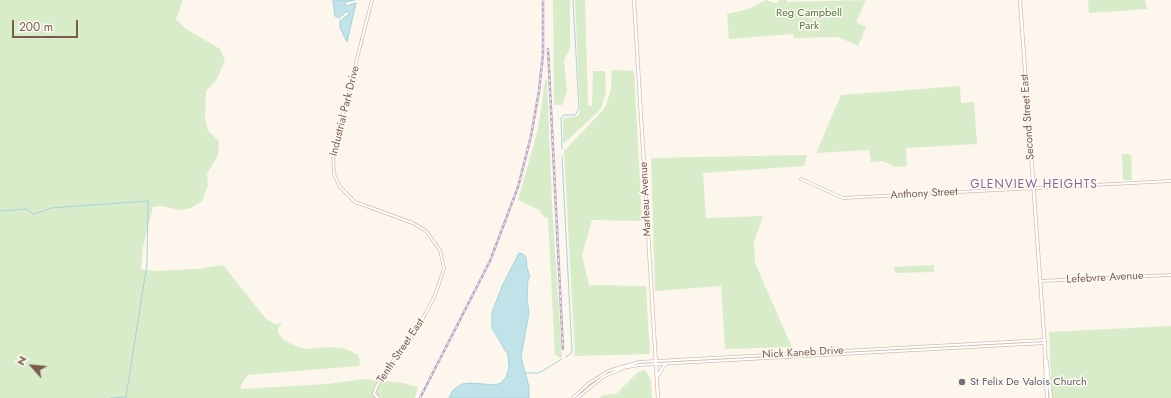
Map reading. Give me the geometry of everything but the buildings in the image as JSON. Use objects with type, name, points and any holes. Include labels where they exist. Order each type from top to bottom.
[{"type":"main road","name":"Marleau Avenue","points":[[634,0],[658,398]]},
{"type":"main road","name":"Second Street East","points":[[1020,0],[1045,342],[1046,398]]},
{"type":"main road","name":"Second Street East","points":[[1045,353],[1048,369],[1050,398]]},
{"type":"main road","points":[[657,378],[662,367],[666,364]]},
{"type":"street","name":"Industrial Park Drive","points":[[372,0],[333,152],[334,174],[343,191],[355,202],[413,223],[422,228],[437,244],[443,259]]},
{"type":"street","name":"Anthony Street","points":[[801,179],[843,198],[1171,181]]},
{"type":"street","name":"Tenth Street East","points":[[378,398],[374,392],[385,372],[417,330],[442,281],[444,269],[443,259]]},
{"type":"street","name":"Lefebvre Avenue","points":[[1040,282],[1171,275]]},
{"type":"street","name":"Nick Kaneb Drive","points":[[573,398],[588,384],[608,371],[630,364],[1045,342]]},
{"type":"street","name":"Nick Kaneb Drive","points":[[577,398],[593,384],[613,373],[639,365],[1045,342]]},
{"type":"green space","points":[[0,0],[183,0],[176,19],[186,29],[220,49],[225,61],[217,79],[206,91],[205,118],[208,131],[219,141],[218,155],[207,174],[208,185],[202,201],[191,208],[180,210],[161,206],[153,207],[143,247],[141,268],[143,270],[155,271],[197,269],[223,265],[266,319],[275,324],[282,323],[278,328],[278,333],[284,340],[306,349],[332,347],[343,348],[357,354],[360,360],[359,366],[248,375],[241,385],[241,389],[327,384],[365,379],[403,383],[418,387],[415,398],[0,398]]},
{"type":"green space","points":[[553,0],[570,0],[570,48],[564,60],[567,92],[562,105],[554,105]]},
{"type":"green space","points":[[575,0],[585,0],[588,106],[592,106],[593,71],[605,71],[606,92],[601,108],[563,144],[563,118],[578,116],[580,111]]},
{"type":"green space","name":"Reg Campbell Park","points":[[766,0],[775,3],[779,2],[779,0],[787,0],[787,2],[866,0],[856,22],[866,27],[858,46],[838,37],[794,38],[793,34],[729,39],[727,14],[748,9]]},
{"type":"green space","points":[[1088,0],[1145,0],[1147,9],[1089,13]]},
{"type":"green space","points":[[612,70],[634,71],[642,221],[592,220],[582,255],[589,285],[646,286],[650,354],[575,356],[564,151],[605,108],[611,89]]},
{"type":"green space","points":[[547,79],[552,204],[562,358],[555,355],[548,218],[545,218],[539,210],[518,200],[538,129],[545,80]]},
{"type":"green space","points":[[960,86],[961,103],[974,102],[977,144],[906,148],[907,166],[895,167],[883,161],[871,162],[869,150],[816,153],[841,95]]},
{"type":"green space","points":[[1122,154],[1131,154],[1132,180],[1123,180]]},
{"type":"green space","points":[[807,155],[804,166],[703,173],[706,218],[763,216],[754,242],[755,263],[792,347],[725,349],[721,286],[655,291],[651,158]]},
{"type":"green space","points":[[934,265],[934,272],[895,273],[894,267]]},
{"type":"green space","points":[[1171,326],[1171,398],[1052,398],[1049,332]]},
{"type":"green space","points":[[645,370],[651,380],[652,398],[599,398],[603,395],[616,394],[638,372]]},
{"type":"water","points":[[333,0],[355,0],[345,2],[346,6],[356,3],[347,42],[340,28],[340,21],[349,14],[347,11],[339,18],[335,16]]},
{"type":"water","points":[[519,253],[526,257],[527,268],[530,276],[528,280],[527,298],[529,313],[521,357],[529,387],[529,398],[449,398],[453,390],[462,384],[471,383],[495,385],[501,383],[506,377],[509,368],[508,355],[492,328],[492,312],[503,284]]},
{"type":"waterway","points":[[562,149],[561,118],[564,115],[575,115],[579,109],[573,0]]},
{"type":"waterway","points":[[562,157],[572,352],[566,357]]},
{"type":"waterway","points":[[0,211],[26,209],[34,214],[51,208],[148,201],[147,264],[126,397],[110,398]]},
{"type":"waterway","points":[[525,373],[539,373],[562,359]]},
{"type":"railway","points":[[420,398],[490,261],[518,187],[531,136],[539,91],[543,54],[543,0]]},
{"type":"railway","points":[[548,49],[563,349]]},
{"type":"place","name":"St Felix De Valois Church","points":[[962,382]]},
{"type":"district","name":"GLENVIEW HEIGHTS","points":[[1034,185]]}]
